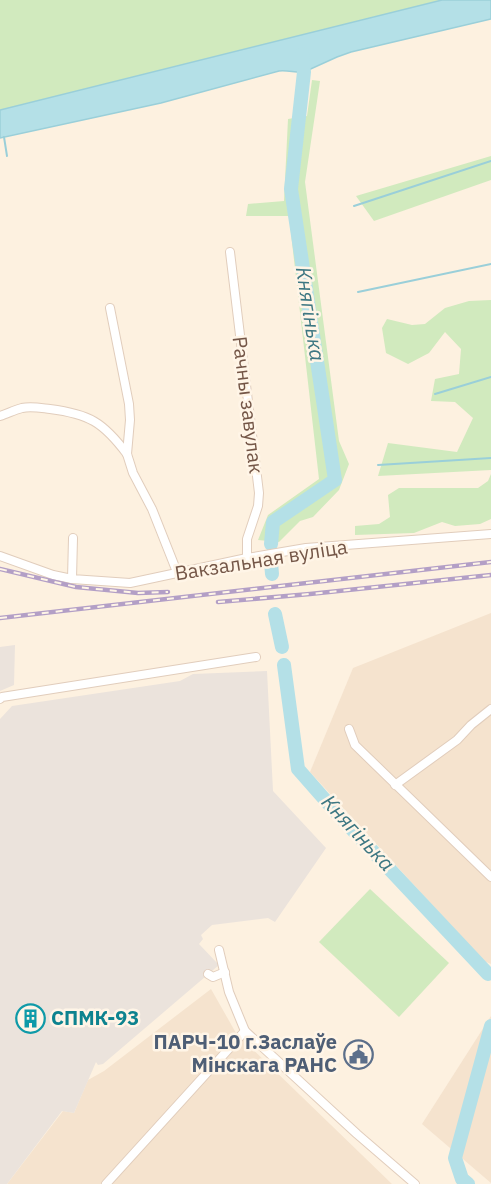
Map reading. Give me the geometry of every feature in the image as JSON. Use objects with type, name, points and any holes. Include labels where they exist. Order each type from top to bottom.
[{"type":"street","name":"Рачны завулак","points":[[230,252],[259,493],[258,506],[247,539],[248,558]]},
{"type":"street","points":[[110,308],[129,404],[127,454]]},
{"type":"street","points":[[0,416],[24,408],[37,407],[82,415],[106,429],[127,454],[133,473],[152,509],[177,572]]},
{"type":"street","name":"Вакзальная вуліца","points":[[0,556],[53,575],[130,584],[177,572],[306,548],[491,534]]},
{"type":"street","points":[[72,579],[73,538]]},
{"type":"street","points":[[0,699],[256,657]]},
{"type":"street","points":[[395,785],[457,740],[491,709]]},
{"type":"street","points":[[349,729],[355,745],[491,877]]},
{"type":"street","points":[[219,950],[229,992],[245,1031],[415,1184]]},
{"type":"street","points":[[208,974],[213,976],[225,972]]},
{"type":"street","points":[[106,1184],[245,1031]]},
{"type":"shaded area","points":[[491,613],[491,964],[484,961],[310,772],[353,668]]},
{"type":"shaded area","points":[[15,645],[14,685],[0,691],[0,647]]},
{"type":"shaded area","points":[[267,671],[273,791],[326,848],[275,922],[268,918],[212,925],[201,935],[203,939],[199,944],[219,965],[103,1064],[98,1065],[96,1062],[74,1113],[62,1111],[7,1184],[0,1184],[0,719],[12,706],[180,681],[193,674]]},
{"type":"shaded area","points":[[211,989],[236,1033],[392,1184],[7,1184],[63,1111],[74,1113],[88,1080],[104,1071]]},
{"type":"shaded area","points":[[491,1016],[491,1183],[422,1124]]},
{"type":"green space","points":[[0,0],[442,0],[0,110]]},
{"type":"green space","points":[[312,80],[320,81],[305,182],[339,441],[349,464],[339,490],[313,517],[300,521],[279,542],[258,540],[268,515],[319,479],[289,216],[246,216],[248,204],[284,201],[288,119],[307,116]]},
{"type":"green space","points":[[491,156],[491,180],[374,221],[356,196]]},
{"type":"green space","points":[[491,300],[491,470],[378,476],[388,443],[457,452],[473,418],[455,402],[431,401],[435,379],[459,374],[461,349],[445,332],[429,353],[408,364],[386,353],[382,328],[387,319],[412,325],[425,324],[445,308],[469,301]]},
{"type":"green space","points":[[491,474],[491,519],[480,524],[455,526],[442,522],[414,533],[355,535],[355,526],[379,524],[390,517],[388,495],[399,488],[478,488],[488,481]]},
{"type":"green space","points":[[370,889],[449,963],[399,1017],[319,942]]},
{"type":"water","points":[[442,0],[491,0],[491,19],[351,52],[304,72],[279,71],[161,103],[0,138],[0,110]]},
{"type":"waterway","name":"Княгінька","points":[[271,544],[273,522],[335,480],[291,189],[304,72],[302,54]]},
{"type":"waterway","points":[[4,137],[7,156]]},
{"type":"waterway","points":[[354,206],[491,161]]},
{"type":"waterway","points":[[358,292],[491,264]]},
{"type":"waterway","points":[[435,394],[491,377]]},
{"type":"waterway","points":[[378,465],[491,458]]},
{"type":"waterway","name":"Княгінька","points":[[271,562],[272,574]]},
{"type":"waterway","name":"Княгінька","points":[[275,614],[282,647]]},
{"type":"waterway","name":"Княгінька","points":[[284,665],[298,769],[488,974]]},
{"type":"waterway","name":"Княгінька","points":[[468,1184],[462,1179],[455,1158],[491,1026]]},
{"type":"railway","points":[[0,618],[491,562]]},
{"type":"railway","points":[[0,569],[76,587],[138,593],[168,592]]},
{"type":"railway","points":[[218,602],[491,575]]},
{"type":"place","name":"СПМК-93","points":[[30,1018]]},
{"type":"place","name":"ПАРЧ-10 г.Заслаўе Мінскага РАНС","points":[[358,1054]]}]
